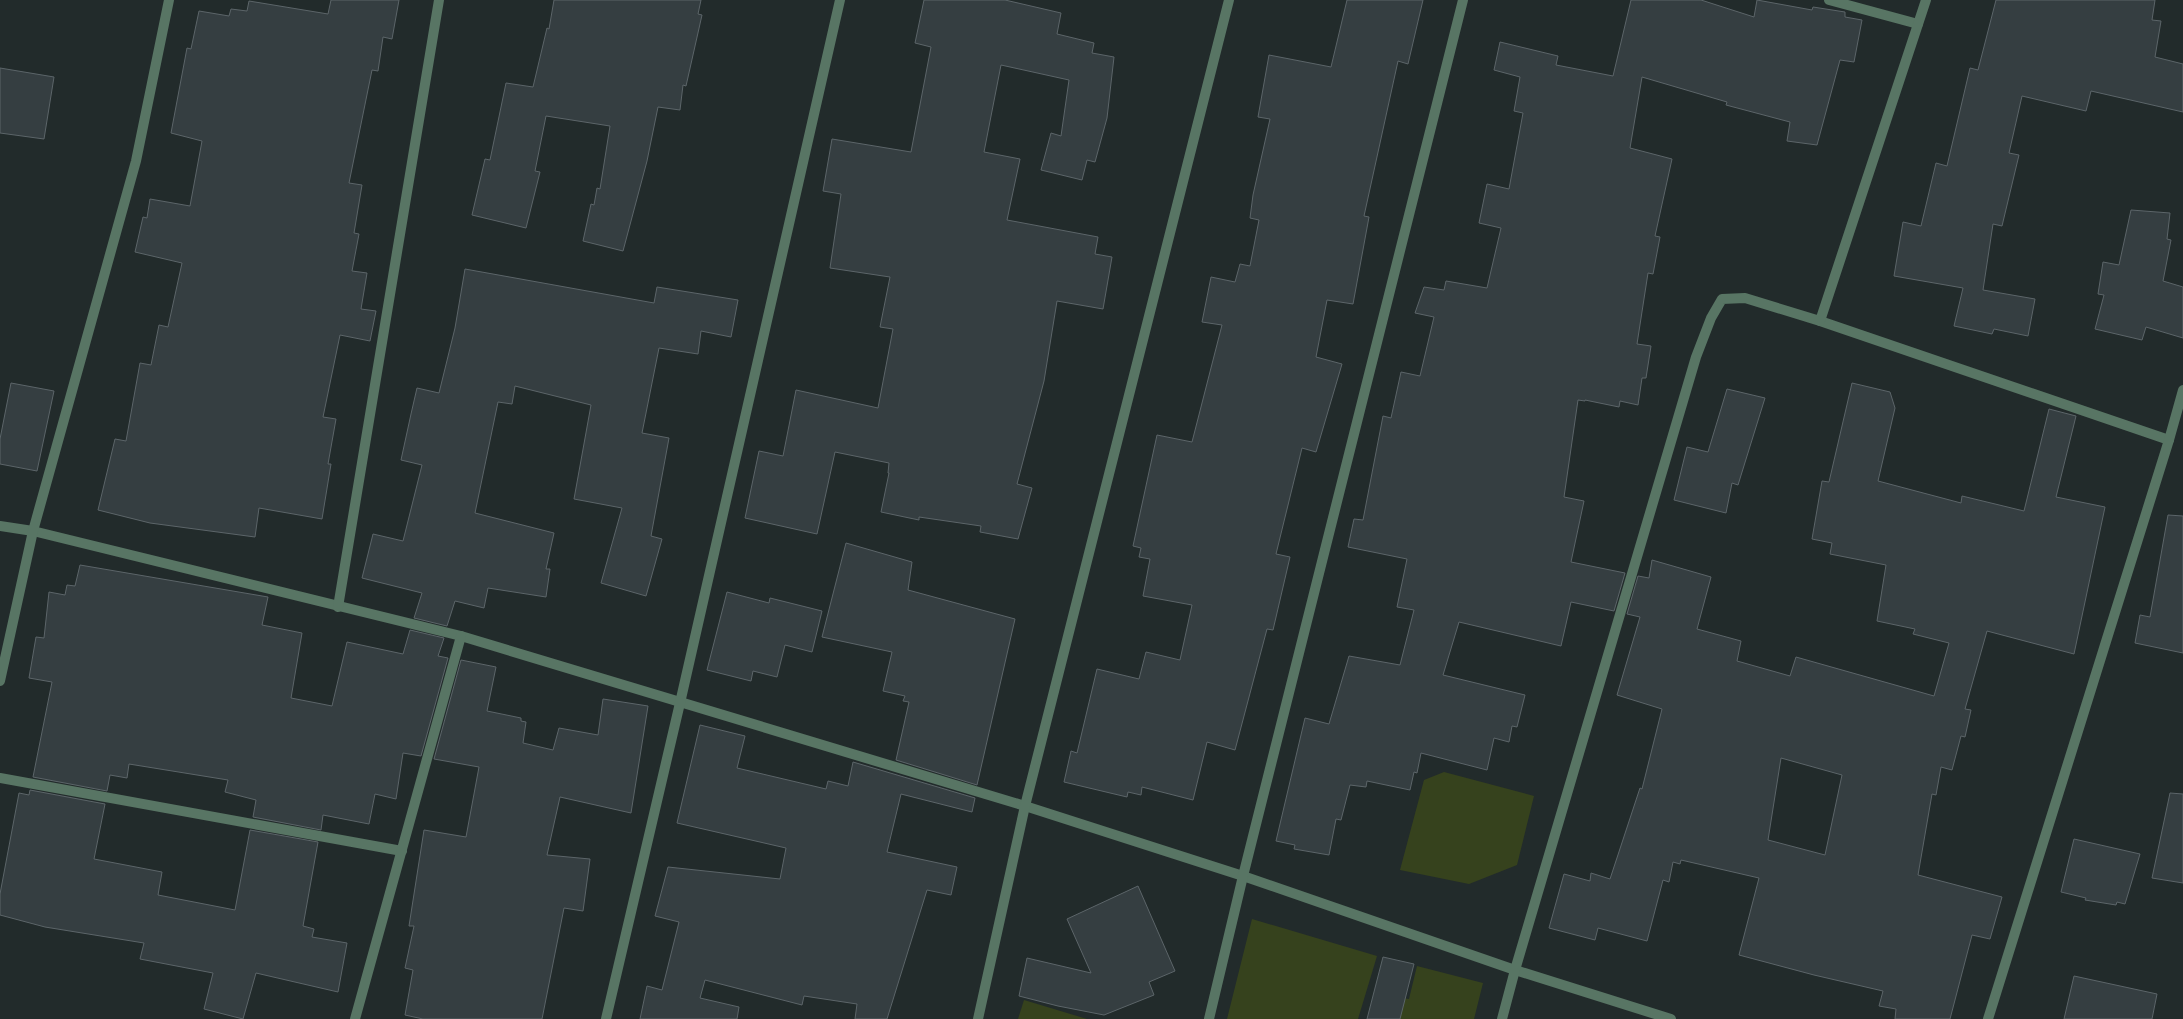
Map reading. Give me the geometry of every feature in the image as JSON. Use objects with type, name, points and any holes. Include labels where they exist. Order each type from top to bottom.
[{"type":"street","points":[[0,681],[33,531],[136,162],[169,0]]},
{"type":"street","points":[[338,607],[439,0]]},
{"type":"street","points":[[606,1019],[680,703],[840,0]]},
{"type":"street","points":[[978,1019],[1025,806],[1229,0]]},
{"type":"street","points":[[1209,1019],[1243,876],[1463,0]]},
{"type":"street","points":[[1829,0],[1918,24]]},
{"type":"street","points":[[1820,321],[1926,0]]},
{"type":"street","points":[[1502,1019],[1515,970],[1696,357],[1711,318],[1722,299],[1745,298],[1820,321],[2169,440]]},
{"type":"street","points":[[1988,1019],[2169,440],[2183,390]]},
{"type":"street","points":[[0,526],[33,531],[461,636],[1025,806],[1243,876],[1515,970],[1671,1019]]},
{"type":"street","points":[[355,1019],[461,636]]},
{"type":"street","points":[[0,778],[402,851]]},
{"type":"green space","points":[[1444,772],[1534,796],[1517,865],[1469,884],[1400,870],[1424,780]]},
{"type":"green space","points":[[1252,919],[1377,956],[1358,1019],[1227,1019]]},
{"type":"green space","points":[[1417,966],[1483,983],[1474,1019],[1397,1019],[1402,998],[1409,999]]},
{"type":"green space","points":[[1024,1000],[1087,1019],[1018,1019]]},
{"type":"building","points":[[331,0],[399,0],[392,39],[383,37],[378,71],[372,70],[349,183],[362,185],[354,233],[359,234],[352,271],[367,273],[361,309],[376,311],[370,341],[340,335],[323,417],[336,419],[328,464],[331,464],[322,519],[259,508],[255,537],[150,523],[98,510],[115,439],[126,441],[140,363],[151,365],[159,325],[168,327],[182,263],[135,252],[143,217],[147,218],[150,199],[190,206],[202,141],[171,133],[187,48],[191,49],[199,11],[229,16],[231,9],[247,11],[249,1],[328,14]]},
{"type":"building","points":[[554,0],[701,0],[698,14],[702,15],[686,86],[683,85],[680,110],[658,107],[647,161],[623,251],[583,241],[591,204],[594,205],[597,188],[600,189],[610,126],[546,116],[535,171],[540,172],[526,228],[472,215],[485,159],[490,160],[506,83],[533,87],[547,28],[549,29]]},
{"type":"building","points":[[924,0],[1005,0],[1061,13],[1057,34],[1094,43],[1092,53],[1114,57],[1107,118],[1095,162],[1087,160],[1082,180],[1041,170],[1051,133],[1061,136],[1069,80],[1001,65],[984,152],[1020,159],[1007,220],[1098,237],[1095,254],[1112,257],[1103,309],[1057,301],[1044,381],[1017,484],[1032,488],[1018,539],[980,532],[981,526],[919,517],[919,520],[881,512],[889,473],[889,463],[835,452],[817,534],[745,518],[759,451],[783,456],[796,390],[878,408],[893,329],[880,327],[890,277],[830,268],[841,194],[823,191],[832,139],[911,152],[931,47],[915,43]]},
{"type":"building","points":[[1347,0],[1423,0],[1408,64],[1398,61],[1364,216],[1369,217],[1353,304],[1327,300],[1316,357],[1342,364],[1316,452],[1302,448],[1276,554],[1290,557],[1273,630],[1267,629],[1235,750],[1207,742],[1193,800],[1142,787],[1141,795],[1128,792],[1127,797],[1064,782],[1071,751],[1077,753],[1097,669],[1139,679],[1146,652],[1180,660],[1192,605],[1143,596],[1150,559],[1139,557],[1141,548],[1133,546],[1157,435],[1192,442],[1222,325],[1202,322],[1211,277],[1235,282],[1240,264],[1250,266],[1259,220],[1250,218],[1253,195],[1270,119],[1258,117],[1269,55],[1331,67]]},
{"type":"building","points":[[1631,0],[1701,0],[1754,17],[1757,0],[1812,10],[1813,7],[1845,12],[1845,17],[1862,20],[1854,62],[1840,60],[1817,145],[1787,141],[1790,122],[1726,105],[1727,102],[1642,77],[1630,148],[1672,159],[1655,236],[1660,237],[1653,274],[1648,273],[1637,344],[1651,346],[1646,378],[1642,378],[1638,405],[1620,401],[1619,407],[1578,400],[1564,497],[1584,501],[1571,562],[1625,573],[1614,611],[1571,602],[1561,646],[1459,622],[1443,675],[1525,695],[1517,727],[1512,726],[1509,742],[1494,738],[1487,770],[1421,753],[1417,773],[1414,772],[1410,790],[1367,781],[1366,787],[1350,785],[1341,820],[1336,819],[1329,855],[1294,849],[1295,845],[1276,841],[1305,718],[1329,724],[1349,656],[1400,665],[1414,610],[1397,607],[1407,559],[1348,547],[1354,519],[1363,520],[1383,416],[1391,418],[1401,372],[1420,376],[1434,317],[1415,313],[1424,287],[1444,290],[1446,281],[1487,288],[1501,228],[1479,223],[1487,184],[1509,189],[1523,113],[1514,111],[1520,77],[1494,70],[1500,42],[1558,56],[1556,65],[1613,76]]},
{"type":"building","points":[[1996,0],[2155,0],[2152,20],[2161,21],[2155,57],[2183,64],[2183,112],[2091,91],[2086,111],[2022,96],[2009,153],[2019,155],[2002,226],[1993,224],[1983,290],[2035,299],[2028,336],[1994,329],[1992,334],[1954,326],[1963,288],[1894,276],[1903,222],[1921,226],[1936,163],[1947,166],[1970,68],[1978,70]]},
{"type":"building","points":[[0,68],[54,77],[44,139],[0,133]]},
{"type":"building","points":[[2131,210],[2170,213],[2167,239],[2171,240],[2163,281],[2183,287],[2183,338],[2146,327],[2142,340],[2095,329],[2104,295],[2098,294],[2103,262],[2119,265]]},
{"type":"building","points":[[465,269],[654,303],[657,287],[738,300],[731,337],[701,331],[698,354],[659,348],[642,433],[669,438],[651,536],[662,539],[646,596],[601,583],[622,508],[574,499],[591,405],[515,386],[512,404],[498,402],[475,513],[554,533],[546,569],[550,569],[546,597],[488,588],[484,608],[455,601],[447,626],[414,618],[422,593],[362,578],[373,534],[403,541],[422,465],[401,460],[411,414],[417,388],[439,393],[455,328]]},
{"type":"building","points":[[11,383],[54,391],[37,471],[0,464],[0,439]]},
{"type":"building","points":[[1852,383],[1890,392],[1895,408],[1878,481],[1961,503],[1962,496],[2024,511],[2049,409],[2076,416],[2056,497],[2105,507],[2074,654],[1987,631],[1965,709],[1971,710],[1965,737],[1961,736],[1952,770],[1941,767],[1936,795],[1932,794],[1918,875],[2002,897],[1990,939],[1972,935],[1950,1019],[1895,1019],[1896,1009],[1879,1006],[1883,991],[1814,975],[1739,955],[1759,878],[1681,860],[1680,864],[1673,862],[1669,882],[1663,880],[1647,941],[1598,928],[1595,940],[1549,928],[1564,874],[1590,881],[1591,873],[1610,879],[1640,788],[1642,789],[1662,709],[1617,695],[1640,617],[1627,614],[1638,576],[1649,578],[1652,560],[1711,577],[1697,629],[1741,641],[1737,661],[1790,676],[1796,657],[1934,696],[1949,643],[1913,634],[1915,629],[1877,621],[1886,565],[1830,554],[1832,543],[1812,539],[1822,481],[1829,482]],"holes":[[[1781,758],[1842,775],[1825,855],[1768,840]]]},
{"type":"building","points":[[1727,389],[1765,398],[1738,485],[1732,483],[1726,513],[1674,500],[1687,447],[1708,452]]},
{"type":"building","points":[[2168,515],[2183,516],[2183,653],[2135,643],[2140,615],[2150,617]]},
{"type":"building","points":[[846,543],[912,562],[908,590],[1015,619],[977,785],[896,760],[909,702],[903,701],[905,696],[883,691],[892,652],[822,637]]},
{"type":"building","points":[[80,565],[268,597],[262,625],[302,633],[291,698],[332,706],[347,642],[403,654],[410,630],[444,638],[438,656],[448,658],[421,756],[403,753],[396,799],[375,794],[369,824],[323,815],[321,830],[253,817],[256,800],[225,792],[228,780],[129,764],[127,778],[110,775],[107,791],[33,777],[52,682],[29,678],[36,637],[44,638],[49,592],[65,595],[67,585],[75,586]]},
{"type":"building","points":[[727,592],[769,603],[770,598],[822,611],[812,652],[785,645],[777,677],[753,671],[751,681],[707,670]]},
{"type":"building","points":[[461,660],[496,667],[487,711],[521,718],[521,721],[526,722],[523,743],[553,750],[559,728],[598,735],[603,699],[648,706],[631,813],[560,797],[547,855],[590,859],[583,911],[564,908],[542,1019],[423,1019],[405,1015],[413,970],[405,968],[414,926],[409,926],[424,830],[466,837],[479,767],[434,759]]},
{"type":"building","points":[[700,725],[745,736],[737,768],[826,789],[828,781],[848,786],[853,762],[975,798],[972,812],[901,794],[887,852],[957,867],[951,895],[927,890],[887,1019],[855,1019],[857,1004],[804,996],[802,1005],[705,980],[700,998],[739,1007],[737,1019],[640,1019],[647,986],[662,990],[679,922],[655,916],[668,867],[780,879],[786,848],[677,823]]},
{"type":"building","points":[[30,790],[105,804],[94,859],[162,872],[158,895],[235,910],[250,830],[318,842],[303,926],[314,929],[312,937],[347,943],[338,992],[256,973],[243,1019],[204,1009],[213,973],[140,959],[144,943],[45,927],[0,915],[0,894],[19,793],[29,795]]},
{"type":"building","points":[[2170,793],[2183,794],[2183,883],[2152,878]]},
{"type":"building","points":[[2074,839],[2140,854],[2125,904],[2117,902],[2116,905],[2085,900],[2086,898],[2061,892]]},
{"type":"building","points":[[1138,886],[1175,971],[1149,982],[1154,995],[1104,1015],[1058,1006],[1019,996],[1027,958],[1091,973],[1067,919]]},
{"type":"building","points":[[1383,957],[1414,964],[1400,1019],[1367,1019]]},
{"type":"building","points":[[2074,976],[2157,994],[2152,1019],[2064,1019]]}]
